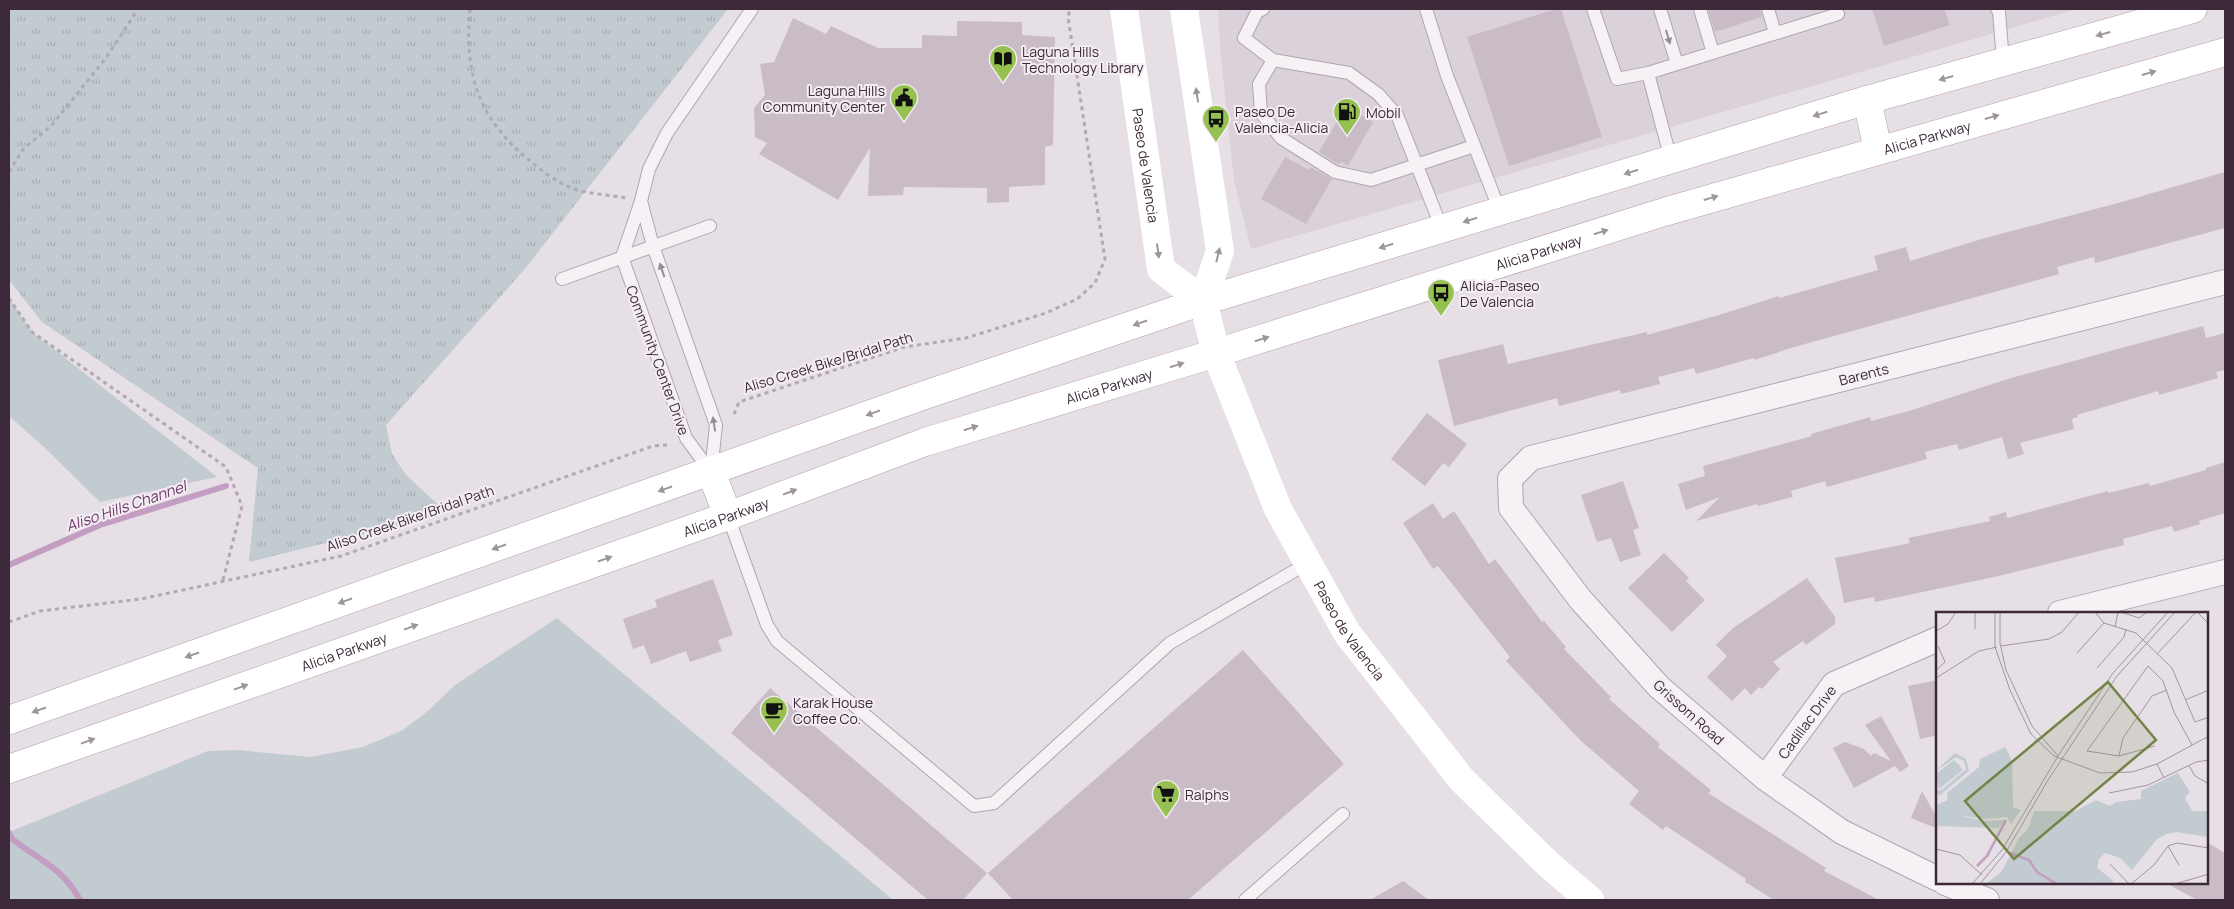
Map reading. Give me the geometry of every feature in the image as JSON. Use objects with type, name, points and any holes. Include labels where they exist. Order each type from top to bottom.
[{"type":"main road","name":"Paseo de Valencia","points":[[1124,9],[1161,269],[1203,301],[1216,353],[1278,509],[1346,632],[1462,780],[1548,864],[1590,900]]},
{"type":"main road","points":[[1184,9],[1220,251],[1203,301]]},
{"type":"main road","points":[[9,720],[919,397],[1203,301],[1867,100],[2193,9]]},
{"type":"main road","name":"Alicia Parkway","points":[[9,769],[728,516],[925,442],[1664,212],[2225,52]]},
{"type":"main road","points":[[1867,100],[1878,150]]},
{"type":"main road","points":[[711,472],[728,516]]},
{"type":"street","name":"Barents","points":[[1510,478],[1531,458],[2225,282]]},
{"type":"street","name":"Grissom Road","points":[[1510,478],[1511,508],[1580,599],[1659,687],[1765,778],[1842,832],[1936,878]]},
{"type":"street","points":[[2064,612],[2225,572]]},
{"type":"street","name":"Cadillac Drive","points":[[1765,778],[1834,684],[1936,640]]},
{"type":"street","points":[[1947,884],[1987,900]]},
{"type":"lane","points":[[622,257],[641,201],[649,169],[668,134],[752,9]]},
{"type":"lane","points":[[1263,9],[1257,12],[1244,38],[1273,60],[1349,73],[1378,94],[1397,115],[1418,164],[1442,229]]},
{"type":"lane","points":[[1426,9],[1448,76],[1500,211]]},
{"type":"lane","points":[[1593,9],[1618,80],[1648,73],[1838,14]]},
{"type":"lane","points":[[1660,9],[1676,64]]},
{"type":"lane","points":[[1700,9],[1713,53]]},
{"type":"lane","points":[[1768,9],[1775,33]]},
{"type":"lane","points":[[1997,9],[1999,10],[2003,62]]},
{"type":"lane","points":[[1273,60],[1259,84],[1261,113],[1281,138],[1335,172],[1371,180],[1474,146]]},
{"type":"lane","points":[[1648,73],[1671,160]]},
{"type":"lane","points":[[641,201],[653,246],[716,425],[711,472]]},
{"type":"lane","points":[[562,279],[710,226]]},
{"type":"lane","name":"Community Center Drive","points":[[622,257],[686,438],[711,472]]},
{"type":"lane","points":[[728,516],[767,625],[777,641],[974,806],[994,803],[1170,643],[1308,563]]},
{"type":"lane","points":[[1246,900],[1343,814]]},
{"type":"path","points":[[9,172],[24,148],[50,126],[106,58],[138,9]]},
{"type":"path","points":[[470,9],[467,40],[471,68],[481,104],[500,132],[545,174],[577,190],[641,201]]},
{"type":"path","name":"Aliso Creek Bike/Bridal Path","points":[[734,414],[738,402],[895,350],[966,338],[1046,313],[1077,299],[1095,283],[1105,259],[1068,17],[1070,9]]},
{"type":"path","points":[[9,298],[32,332],[226,467],[242,506],[223,580]]},
{"type":"path","name":"Aliso Creek Bike/Bridal Path","points":[[9,622],[40,611],[141,599],[341,556],[652,446],[667,445]]},
{"type":"shaded area","points":[[1218,9],[2077,9],[1251,249],[1234,181],[1220,48]]},
{"type":"green space","points":[[9,9],[728,9],[524,270],[386,425],[392,454],[406,475],[447,513],[249,562],[258,468],[42,322],[9,280]]},
{"type":"green space","points":[[9,298],[32,332],[217,477],[100,502],[9,416]]},
{"type":"green space","points":[[557,618],[893,900],[9,900],[9,832],[208,751],[237,750],[310,757],[363,747],[403,730],[429,710],[455,685]]},
{"type":"building","points":[[1561,9],[1602,137],[1509,166],[1467,37]]},
{"type":"building","points":[[1708,9],[1760,9],[1762,17],[1715,32]]},
{"type":"building","points":[[1872,9],[1944,9],[1950,25],[1884,46]]},
{"type":"building","name":"Laguna Hills Community Center","points":[[793,18],[826,34],[831,26],[878,48],[922,48],[922,35],[957,36],[957,21],[1022,22],[1022,35],[1055,37],[1053,145],[1045,147],[1045,185],[1009,187],[1009,202],[987,203],[987,188],[904,187],[903,195],[868,196],[870,148],[838,200],[759,154],[767,143],[755,137],[754,108],[765,95],[760,64],[774,62]]},
{"type":"building","name":"Mobil","points":[[1346,106],[1373,122],[1348,166],[1342,162],[1338,164],[1319,152]]},
{"type":"building","points":[[1285,157],[1309,170],[1311,167],[1332,179],[1306,224],[1261,199]]},
{"type":"building","points":[[2225,172],[2225,228],[2095,263],[2094,257],[2057,267],[2059,274],[1794,347],[1755,360],[1754,358],[1696,374],[1694,368],[1658,377],[1660,384],[1621,394],[1620,390],[1559,406],[1557,398],[1454,426],[1438,360],[1503,344],[1508,364],[1647,332],[1647,335],[1779,296],[1779,298],[1878,270],[1874,256],[1906,247],[1910,261],[1985,238],[2118,203]]},
{"type":"building","points":[[2203,326],[2206,338],[2225,333],[2225,370],[2216,372],[2218,378],[2159,395],[2158,391],[2077,415],[2078,417],[2072,419],[2074,429],[2020,443],[2024,454],[2008,459],[2002,437],[1959,450],[1957,444],[1925,452],[1927,459],[1827,487],[1825,481],[1791,491],[1793,497],[1758,506],[1757,504],[1696,521],[1720,497],[1686,510],[1678,484],[1705,476],[1703,466],[1812,436],[1811,434],[1870,417],[1871,421],[1909,411],[2011,378]]},
{"type":"building","points":[[1427,413],[1467,444],[1449,467],[1443,463],[1425,486],[1391,459]]},
{"type":"building","points":[[2225,462],[2225,513],[2199,521],[2200,524],[2174,532],[2172,526],[2123,539],[2124,545],[1994,577],[1875,602],[1874,597],[1844,603],[1835,558],[1910,543],[1908,538],[1990,521],[1989,517],[2006,512],[2007,518],[2108,491],[2108,493],[2149,483],[2150,486],[2206,470],[2206,468]]},
{"type":"building","points":[[1623,481],[1639,528],[1633,530],[1641,555],[1620,562],[1611,538],[1597,542],[1581,495]]},
{"type":"building","points":[[1433,503],[1443,519],[1454,511],[1489,564],[1495,559],[1542,622],[1544,621],[1566,647],[1564,649],[1611,697],[1609,699],[1660,744],[1658,747],[1711,790],[1708,793],[1826,868],[1824,871],[1879,900],[1774,900],[1745,882],[1746,879],[1666,826],[1663,830],[1629,804],[1639,791],[1580,740],[1506,661],[1510,657],[1438,566],[1433,569],[1403,523]]},
{"type":"building","points":[[1664,553],[1689,578],[1686,581],[1705,600],[1672,632],[1628,588]]},
{"type":"building","points":[[1807,578],[1835,617],[1835,624],[1806,645],[1803,641],[1773,662],[1780,669],[1762,689],[1759,687],[1751,695],[1745,688],[1732,701],[1707,677],[1727,656],[1716,645],[1733,628]]},
{"type":"building","points":[[713,579],[733,635],[718,640],[722,651],[690,662],[686,651],[651,664],[644,645],[633,649],[623,619],[657,607],[655,600]]},
{"type":"building","name":"Ralphs","points":[[1243,650],[1344,764],[1188,900],[1013,900],[988,873]]},
{"type":"building","points":[[1936,680],[1936,735],[1920,739],[1908,686]]},
{"type":"building","points":[[770,688],[987,873],[963,900],[928,900],[731,733]]},
{"type":"building","points":[[1881,716],[1909,766],[1900,772],[1895,766],[1854,788],[1833,748],[1845,742],[1864,749],[1871,756],[1874,753],[1891,761],[1865,725]]},
{"type":"building","points":[[1922,791],[1936,816],[1936,828],[1911,818]]},
{"type":"building","points":[[2209,844],[2225,853],[2225,900],[2197,900],[2168,884],[2209,884]]},
{"type":"building","points":[[1403,881],[1429,900],[1370,900]]},
{"type":"waterway","name":"Aliso Hills Channel","points":[[9,565],[100,525],[226,486]]},
{"type":"waterway","points":[[9,833],[12,839],[58,872],[80,900]]},
{"type":"place","name":"Laguna Hills Technology Library","points":[[1003,83]]},
{"type":"place","name":"Laguna Hills Community Center","points":[[904,122]]},
{"type":"place","name":"Mobil","points":[[1347,136]]},
{"type":"place","name":"Paseo De Valencia-Alicia","points":[[1216,143]]},
{"type":"place","name":"Alicia-Paseo De Valencia","points":[[1441,317]]},
{"type":"place","name":"Karak House Coffee Co.","points":[[774,734]]},
{"type":"place","name":"Ralphs","points":[[1166,818]]}]
